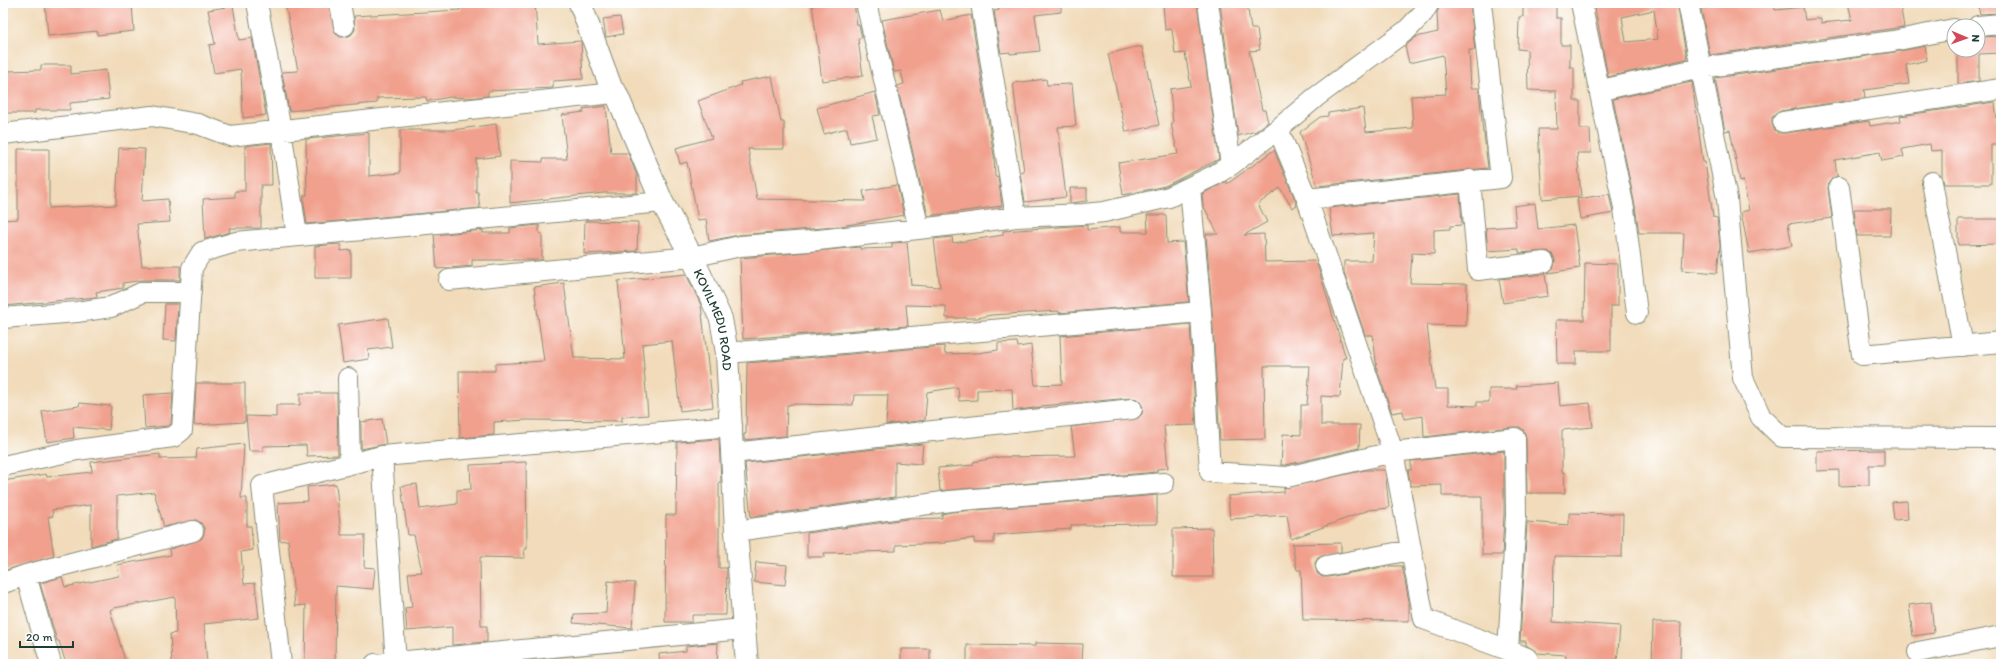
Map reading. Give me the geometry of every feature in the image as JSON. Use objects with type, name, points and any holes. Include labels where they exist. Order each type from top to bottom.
[{"type":"street","points":[[256,3],[281,130],[297,236]]},
{"type":"street","points":[[340,3],[344,26]]},
{"type":"street","name":"KOVILMEDU ROAD","points":[[580,3],[613,93],[616,93],[662,202],[692,257],[720,319],[727,353],[732,426],[736,531],[747,664]]},
{"type":"street","points":[[866,3],[919,229]]},
{"type":"street","points":[[981,3],[1016,217]]},
{"type":"street","points":[[1208,3],[1231,165]]},
{"type":"street","points":[[449,280],[692,257],[740,246],[809,241],[1016,217],[1104,212],[1169,197],[1215,175],[1231,165],[1278,129],[1316,96],[1408,30],[1423,13],[1428,3]]},
{"type":"street","points":[[1307,199],[1470,180],[1501,178],[1480,3]]},
{"type":"street","points":[[1581,3],[1601,90],[1624,208],[1637,313]]},
{"type":"street","points":[[1688,3],[1727,199],[1742,378],[1761,417],[1782,437],[2001,438]]},
{"type":"street","points":[[1986,25],[2001,24]]},
{"type":"street","points":[[1601,90],[1701,68],[1894,41],[1946,31]]},
{"type":"street","points":[[1783,122],[2001,89]]},
{"type":"street","points":[[3,134],[152,116],[198,124],[230,136],[613,93]]},
{"type":"street","points":[[1278,129],[1307,199],[1393,452],[1424,618],[1527,658],[1530,664]]},
{"type":"street","points":[[1470,180],[1478,270],[1544,262]]},
{"type":"street","points":[[1932,182],[1962,346]]},
{"type":"street","points":[[1190,187],[1201,312],[1210,472],[1287,476],[1393,452],[1515,438],[1516,515],[1508,650]]},
{"type":"street","points":[[1839,187],[1862,355],[2001,342]]},
{"type":"street","points":[[3,466],[77,450],[173,437],[182,430],[192,268],[202,252],[236,242],[662,202]]},
{"type":"street","points":[[3,318],[76,312],[111,307],[143,292],[191,292]]},
{"type":"street","points":[[727,353],[1201,312]]},
{"type":"street","points":[[348,378],[350,464]]},
{"type":"street","points":[[733,453],[1132,409]]},
{"type":"street","points":[[282,664],[262,486],[382,456],[732,426]]},
{"type":"street","points":[[382,456],[396,663]]},
{"type":"street","points":[[736,531],[950,501],[1164,483]]},
{"type":"street","points":[[3,583],[26,575],[193,531]]},
{"type":"street","points":[[1326,566],[1411,550]]},
{"type":"street","points":[[26,575],[51,664]]},
{"type":"street","points":[[375,664],[743,629]]},
{"type":"street","points":[[1918,652],[2001,636]]},
{"type":"building","points":[[45,3],[132,3],[134,31],[97,35],[97,31],[48,36]]},
{"type":"building","points":[[285,3],[329,3],[335,33],[340,37],[346,37],[351,35],[355,30],[354,16],[460,10],[460,3],[535,3],[538,44],[581,41],[583,79],[553,81],[553,88],[488,91],[488,96],[469,98],[451,97],[427,101],[426,97],[377,98],[377,103],[289,111],[282,72],[298,71]]},
{"type":"building","points":[[812,3],[854,3],[857,25],[859,25],[862,38],[858,39],[863,76],[822,81]]},
{"type":"building","points":[[999,3],[1061,3],[1061,12],[1035,15],[1040,51],[1010,54],[1010,52],[1001,53],[994,11],[999,10]]},
{"type":"building","points":[[1163,3],[1197,3],[1219,159],[1165,186],[1123,195],[1118,163],[1178,154],[1171,124],[1173,123],[1170,89],[1191,86],[1185,53],[1175,54],[1172,29],[1165,30]]},
{"type":"building","points":[[1220,3],[1247,3],[1251,29],[1257,29],[1260,50],[1249,51],[1262,110],[1265,110],[1268,122],[1256,131],[1238,136]]},
{"type":"building","points":[[1470,3],[1475,50],[1469,50],[1471,88],[1479,88],[1488,168],[1317,186],[1300,132],[1320,117],[1328,116],[1328,113],[1363,108],[1366,132],[1413,128],[1411,96],[1446,94],[1443,55],[1409,63],[1405,46],[1416,37],[1438,32],[1437,13],[1440,5]]},
{"type":"building","points":[[1523,3],[1556,3],[1556,18],[1561,18],[1561,45],[1570,45],[1570,67],[1574,67],[1574,101],[1580,101],[1580,129],[1590,129],[1591,153],[1577,153],[1581,196],[1542,199],[1538,129],[1557,129],[1556,91],[1528,90],[1527,50],[1518,49],[1519,17],[1523,17]]},
{"type":"building","points":[[1594,3],[1677,3],[1687,59],[1608,77]],"holes":[[[1654,10],[1658,39],[1626,42],[1622,17]]]},
{"type":"building","points":[[1700,3],[1774,3],[1775,10],[1803,7],[1805,20],[1821,18],[1821,23],[1852,20],[1848,3],[1900,3],[1904,27],[1710,55]]},
{"type":"building","points":[[1977,3],[2001,3],[2001,13],[1980,14]]},
{"type":"building","points":[[233,6],[239,40],[252,38],[266,115],[243,118],[241,69],[214,73],[209,45],[215,44],[208,10]]},
{"type":"building","points":[[940,10],[943,21],[971,15],[994,156],[995,177],[998,176],[1002,206],[928,216],[897,86],[904,84],[901,71],[894,72],[882,20]]},
{"type":"building","points":[[620,17],[623,34],[606,37],[603,19]]},
{"type":"building","points":[[2001,36],[2001,53],[1986,54],[1986,37]]},
{"type":"building","points":[[1925,46],[1927,60],[1906,65],[1909,84],[1864,90],[1865,98],[1781,111],[1772,117],[1774,129],[1778,133],[1785,133],[1869,121],[1870,126],[1901,121],[1900,116],[1995,102],[1999,145],[1991,145],[1991,184],[1944,184],[1942,176],[1942,150],[1931,151],[1930,144],[1902,149],[1904,157],[1882,161],[1880,152],[1835,160],[1837,176],[1829,182],[1828,188],[1832,218],[1788,224],[1792,246],[1749,253],[1741,212],[1749,210],[1743,180],[1740,181],[1730,130],[1725,131],[1715,78],[1895,52]]},
{"type":"building","points":[[1136,47],[1142,47],[1159,125],[1126,132],[1108,54]]},
{"type":"building","points":[[1958,58],[1979,58],[1979,81],[1958,84]]},
{"type":"building","points":[[41,65],[71,65],[71,74],[106,70],[109,99],[70,103],[70,110],[35,110],[35,113],[6,113],[6,71],[41,70]]},
{"type":"building","points":[[772,76],[781,122],[784,122],[784,149],[748,149],[757,199],[865,201],[863,191],[897,185],[904,215],[835,227],[739,235],[709,241],[706,219],[698,220],[687,162],[680,164],[676,148],[712,138],[698,101],[741,85],[740,82]]},
{"type":"building","points":[[1046,79],[1047,85],[1072,84],[1076,126],[1058,127],[1066,197],[1025,202],[1020,173],[1024,172],[1013,83]]},
{"type":"building","points":[[1692,82],[1703,162],[1705,162],[1713,217],[1717,218],[1720,245],[1717,273],[1682,270],[1684,233],[1639,233],[1635,206],[1613,99]]},
{"type":"building","points":[[875,92],[880,115],[872,116],[877,138],[850,143],[847,128],[824,134],[817,108]]},
{"type":"building","points":[[606,106],[611,153],[628,153],[637,176],[637,193],[604,193],[510,203],[510,161],[543,162],[543,159],[567,159],[562,115],[584,112],[583,109]]},
{"type":"building","points":[[496,124],[500,156],[476,159],[476,192],[478,192],[480,208],[307,224],[304,204],[304,195],[307,195],[306,139],[369,133],[369,176],[400,173],[400,130],[452,130]]},
{"type":"building","points":[[271,143],[272,185],[261,185],[261,228],[229,228],[230,232],[205,239],[203,199],[235,197],[235,191],[245,191],[245,146]]},
{"type":"building","points":[[119,148],[145,149],[142,201],[168,199],[170,222],[137,224],[142,266],[180,266],[180,280],[143,280],[123,283],[123,288],[96,292],[97,297],[3,306],[3,220],[18,219],[18,149],[49,149],[49,208],[116,205]]},
{"type":"building","points":[[1274,150],[1297,205],[1292,208],[1280,188],[1258,204],[1267,222],[1244,235],[1264,234],[1265,262],[1316,261],[1346,358],[1343,358],[1340,397],[1321,396],[1321,425],[1360,425],[1359,448],[1286,465],[1281,465],[1283,434],[1301,435],[1301,405],[1307,405],[1310,366],[1264,366],[1265,439],[1220,440],[1206,234],[1218,234],[1203,205],[1202,194],[1227,181],[1227,184]]},
{"type":"building","points":[[1070,188],[1087,188],[1087,201],[1070,203]]},
{"type":"building","points":[[1460,194],[1462,225],[1450,226],[1450,229],[1434,230],[1434,254],[1412,253],[1410,283],[1467,284],[1466,326],[1427,325],[1435,389],[1448,389],[1448,405],[1477,406],[1477,402],[1489,402],[1489,389],[1517,389],[1516,386],[1558,383],[1560,406],[1590,403],[1593,427],[1562,430],[1562,472],[1564,472],[1565,493],[1527,493],[1526,438],[1524,431],[1520,427],[1424,437],[1423,416],[1404,419],[1403,411],[1392,413],[1377,370],[1373,335],[1365,335],[1344,272],[1344,261],[1372,261],[1374,233],[1333,236],[1329,208]]},
{"type":"building","points":[[1609,194],[1613,213],[1580,219],[1577,199]]},
{"type":"building","points":[[1535,203],[1538,229],[1574,225],[1580,268],[1548,273],[1554,267],[1555,261],[1553,255],[1548,251],[1519,253],[1519,249],[1488,251],[1486,228],[1516,226],[1514,206]]},
{"type":"building","points":[[1854,209],[1891,209],[1890,236],[1857,236]]},
{"type":"building","points":[[1147,215],[1166,215],[1167,243],[1183,242],[1189,302],[1059,313],[1059,311],[991,315],[978,318],[946,318],[946,306],[906,305],[908,326],[743,339],[740,258],[860,247],[860,249],[892,248],[892,243],[907,242],[911,285],[940,287],[934,239],[952,237],[953,243],[1003,235],[1003,231],[1087,225],[1087,230],[1120,227],[1120,232],[1148,232]]},
{"type":"building","points":[[1958,219],[2001,219],[2001,244],[1958,245]]},
{"type":"building","points":[[585,221],[638,222],[637,251],[584,254]]},
{"type":"building","points":[[539,225],[539,233],[542,234],[542,260],[472,260],[472,266],[437,269],[434,235],[483,230],[483,233],[510,233],[510,228]]},
{"type":"building","points":[[341,244],[341,251],[351,250],[351,278],[315,278],[315,246]]},
{"type":"building","points":[[1585,263],[1618,264],[1618,306],[1611,306],[1611,351],[1576,351],[1576,364],[1557,364],[1556,320],[1584,320]]},
{"type":"building","points":[[686,274],[701,305],[713,407],[680,411],[672,341],[642,344],[648,415],[622,417],[622,421],[527,420],[494,422],[494,435],[460,438],[459,371],[495,371],[495,364],[544,361],[534,287],[564,283],[574,358],[625,359],[618,281]]},
{"type":"building","points":[[1545,274],[1548,296],[1503,303],[1499,279]]},
{"type":"building","points":[[165,304],[178,304],[176,341],[163,340]]},
{"type":"building","points":[[388,318],[392,347],[368,350],[369,359],[343,363],[338,325]]},
{"type":"building","points":[[1190,324],[1196,425],[1164,426],[1168,468],[1157,469],[1157,472],[940,491],[938,468],[973,465],[973,462],[1000,457],[1075,456],[1071,427],[1138,418],[1142,414],[1143,407],[1137,399],[1131,398],[1041,406],[1013,411],[1012,389],[977,390],[977,400],[959,401],[958,387],[927,392],[925,420],[886,425],[888,395],[854,395],[853,405],[787,405],[786,436],[744,440],[744,434],[746,434],[747,363],[944,346],[945,354],[978,353],[998,350],[998,343],[1017,342],[1018,347],[1031,345],[1035,385],[1062,384],[1060,336]]},
{"type":"building","points":[[196,383],[245,383],[245,422],[194,425]]},
{"type":"building","points":[[173,393],[171,424],[168,426],[145,428],[143,395]]},
{"type":"building","points":[[300,393],[337,393],[338,455],[307,456],[306,445],[263,446],[263,451],[249,451],[246,416],[276,417],[276,405],[300,405]]},
{"type":"building","points":[[80,403],[111,406],[109,430],[73,427],[74,438],[47,442],[42,411],[79,406]]},
{"type":"building","points":[[382,419],[386,444],[361,449],[361,422]]},
{"type":"building","points":[[719,439],[721,482],[719,482],[719,568],[727,568],[726,615],[692,615],[692,622],[665,622],[666,515],[676,515],[677,442]]},
{"type":"building","points":[[244,444],[241,498],[247,498],[247,526],[251,526],[253,550],[241,552],[244,584],[255,583],[259,618],[204,624],[207,664],[172,664],[170,634],[176,633],[175,597],[114,608],[110,610],[126,664],[66,664],[59,641],[57,641],[40,583],[62,577],[65,587],[119,576],[117,565],[171,555],[170,549],[201,539],[204,534],[204,528],[201,523],[196,520],[164,527],[154,492],[117,496],[117,539],[91,546],[91,505],[52,510],[53,516],[48,517],[54,556],[3,571],[3,481],[46,474],[47,477],[92,472],[91,462],[160,454],[160,459],[196,458],[197,449]]},
{"type":"building","points":[[923,444],[921,464],[895,462],[895,497],[751,517],[745,463]]},
{"type":"building","points":[[1884,450],[1884,465],[1869,465],[1869,485],[1839,486],[1839,470],[1817,471],[1817,451]]},
{"type":"building","points":[[1504,451],[1504,515],[1502,555],[1482,555],[1482,496],[1442,496],[1442,485],[1411,486],[1408,470],[1411,470],[1411,461]]},
{"type":"building","points":[[526,462],[527,549],[524,549],[525,558],[480,557],[481,626],[487,626],[487,642],[452,645],[452,627],[407,631],[405,608],[412,607],[408,573],[422,572],[414,535],[408,535],[401,486],[417,484],[420,509],[457,504],[457,490],[471,489],[470,465]]},
{"type":"building","points":[[1365,470],[1385,470],[1389,508],[1369,510],[1291,539],[1287,515],[1230,519],[1228,496],[1284,492],[1284,488]]},
{"type":"building","points":[[336,484],[341,535],[365,535],[364,567],[375,568],[373,589],[336,586],[335,664],[305,664],[306,605],[295,606],[288,540],[280,541],[278,503],[308,501],[307,487]]},
{"type":"building","points":[[1157,495],[1157,524],[1071,525],[1071,529],[994,535],[994,543],[974,543],[974,538],[945,543],[896,545],[896,551],[824,553],[825,557],[807,557],[807,533],[907,519],[942,518],[942,514],[951,512]]},
{"type":"building","points":[[1907,501],[1908,519],[1894,520],[1892,502]]},
{"type":"building","points":[[1569,513],[1623,514],[1622,557],[1554,556],[1553,622],[1620,626],[1617,664],[1565,664],[1566,655],[1537,653],[1526,645],[1526,641],[1520,641],[1527,522],[1569,525]]},
{"type":"building","points":[[1212,528],[1213,577],[1173,577],[1173,529]]},
{"type":"building","points":[[1341,543],[1341,552],[1318,558],[1315,563],[1317,573],[1322,577],[1328,577],[1388,566],[1402,566],[1409,601],[1409,621],[1303,620],[1301,570],[1297,570],[1292,544]]},
{"type":"building","points":[[756,562],[787,565],[785,585],[754,582]]},
{"type":"building","points":[[608,581],[635,583],[632,628],[573,623],[574,614],[606,613]]},
{"type":"building","points":[[1931,602],[1934,633],[1913,636],[1909,605]]},
{"type":"building","points":[[1653,622],[1681,622],[1680,664],[1652,664]]},
{"type":"building","points":[[718,643],[717,664],[660,664],[659,654],[686,651],[686,646]]},
{"type":"building","points":[[1035,643],[1083,644],[1082,664],[967,664],[967,645],[1035,646]]},
{"type":"building","points":[[901,649],[930,649],[930,664],[901,664]]}]
